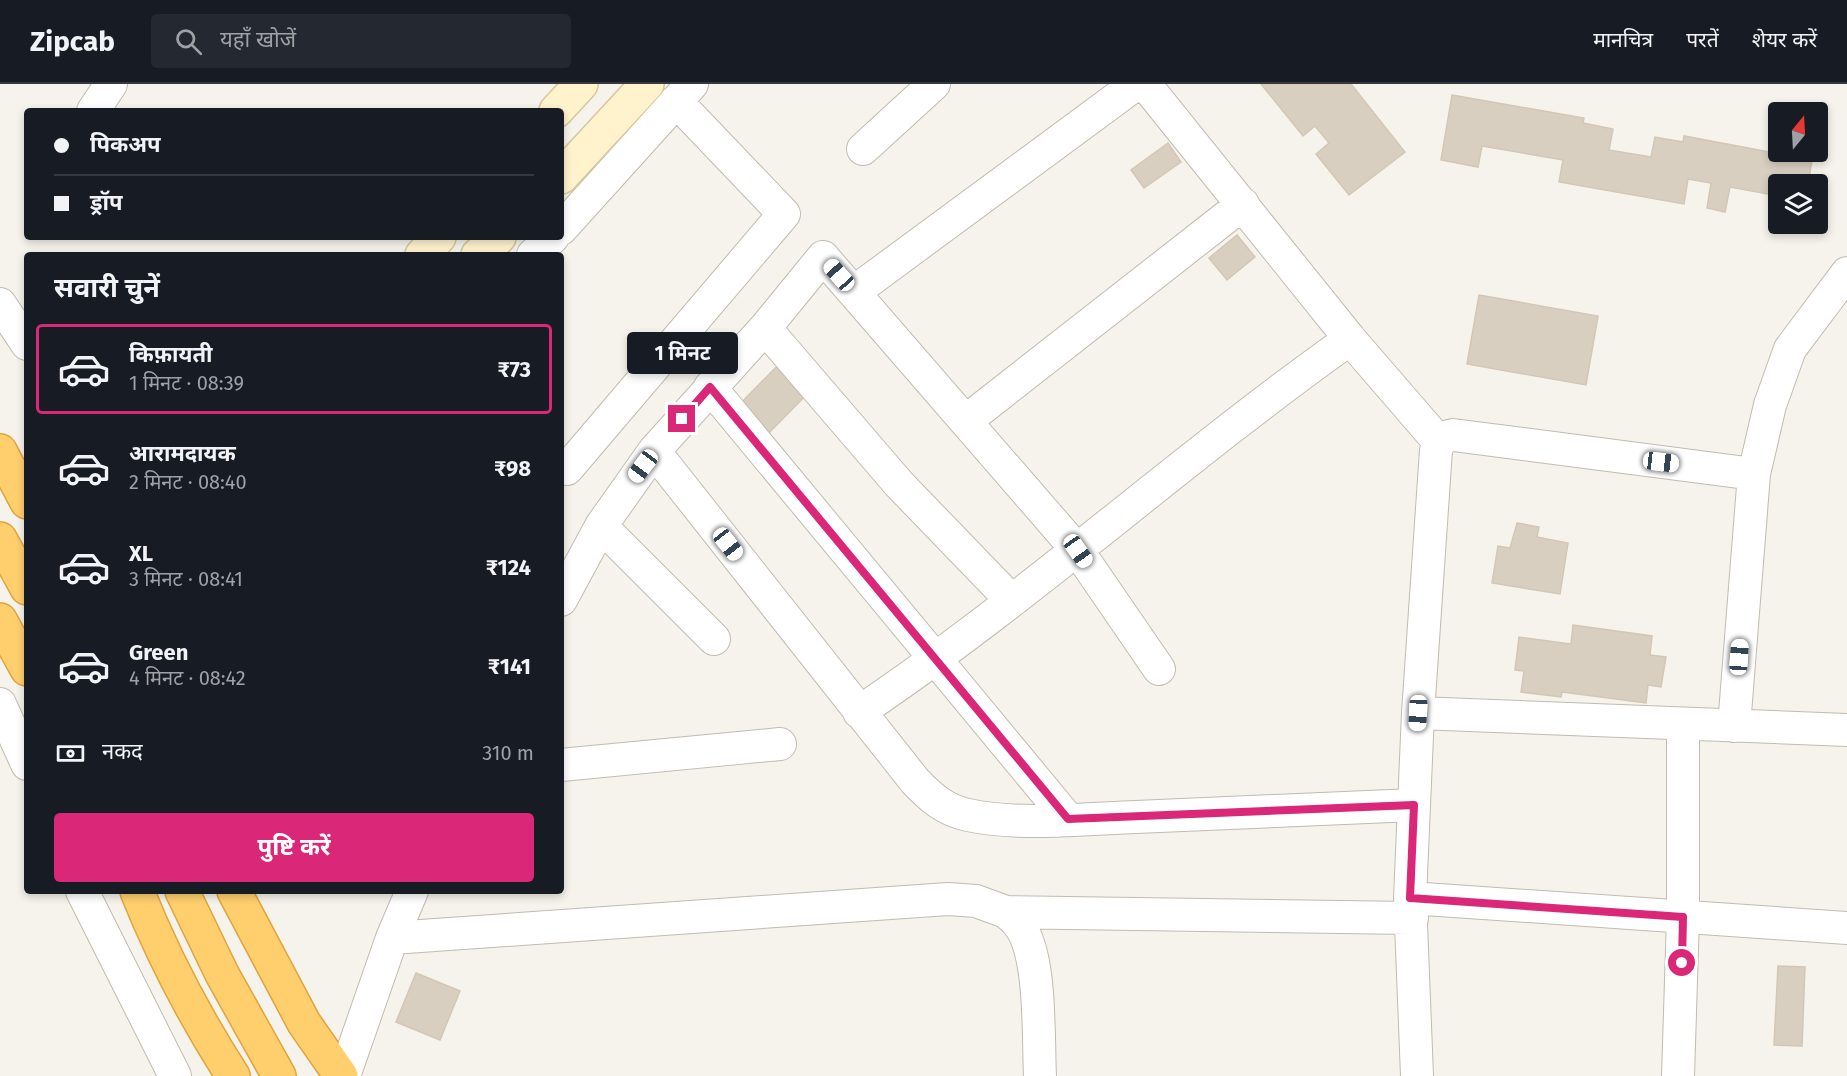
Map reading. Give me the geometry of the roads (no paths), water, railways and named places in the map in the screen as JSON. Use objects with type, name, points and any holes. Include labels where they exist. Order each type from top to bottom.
[{"type":"highway","points":[[0,451],[24,496]]},
{"type":"highway","points":[[0,539],[24,583]]},
{"type":"highway","points":[[0,620],[24,664]]},
{"type":"highway","points":[[138,894],[158,944],[205,1032],[233,1076]]},
{"type":"highway","points":[[183,894],[222,974],[279,1076]]},
{"type":"highway","points":[[236,894],[304,1023],[343,1076]]},
{"type":"street","points":[[95,108],[111,84]]},
{"type":"street","points":[[559,108],[581,84]]},
{"type":"street","points":[[564,174],[647,84]]},
{"type":"street","points":[[863,149],[934,84]]},
{"type":"street","points":[[854,292],[1136,84]]},
{"type":"street","points":[[1145,84],[1350,339],[1439,442]]},
{"type":"street","points":[[564,226],[684,93],[784,214],[567,469]]},
{"type":"street","points":[[967,420],[1243,204]]},
{"type":"street","points":[[425,252],[436,240]]},
{"type":"street","points":[[482,252],[496,240]]},
{"type":"street","points":[[536,252],[550,240]]},
{"type":"street","points":[[564,594],[601,526],[654,451],[765,328],[823,257],[967,420],[1078,551],[1159,669]]},
{"type":"street","points":[[1734,726],[1754,474],[1770,405],[1790,349],[1847,273]]},
{"type":"street","points":[[0,304],[24,340]]},
{"type":"street","points":[[765,328],[899,484],[1011,600]]},
{"type":"street","points":[[860,712],[937,660],[1011,600],[1078,551],[1285,385],[1350,339]]},
{"type":"street","points":[[710,387],[1068,819]]},
{"type":"street","points":[[1417,1076],[1411,908],[1414,805],[1418,713],[1439,442],[1443,437],[1453,435],[1754,474]]},
{"type":"street","points":[[654,451],[915,782],[934,800],[948,809],[968,815],[994,818],[1068,819],[1414,805]]},
{"type":"street","points":[[601,526],[714,639]]},
{"type":"street","points":[[0,704],[14,747]]},
{"type":"street","points":[[1418,713],[1847,730]]},
{"type":"street","points":[[1678,1076],[1683,917],[1683,724]]},
{"type":"street","points":[[564,765],[780,744]]},
{"type":"street","points":[[84,894],[175,1076]]},
{"type":"street","points":[[343,1076],[392,938],[411,894]]},
{"type":"street","points":[[392,938],[948,899],[976,901],[1006,912],[1411,908],[1683,917],[1847,928]]},
{"type":"street","points":[[1006,912],[1020,925],[1029,944],[1035,972],[1040,1076]]}]
